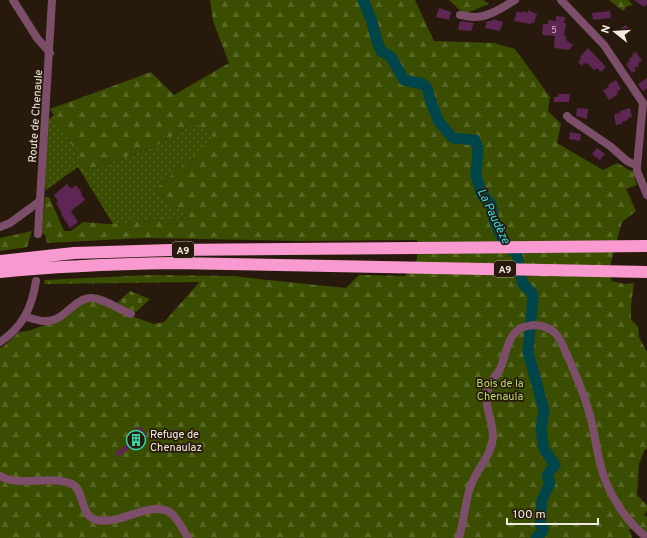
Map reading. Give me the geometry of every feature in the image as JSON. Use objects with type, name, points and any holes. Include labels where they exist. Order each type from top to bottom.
[{"type":"highway","name":"A9","points":[[0,261],[48,255],[101,252],[647,246]]},
{"type":"highway","name":"A9","points":[[0,272],[52,266],[173,263],[647,272]]},
{"type":"street","points":[[13,0],[37,38],[50,53]]},
{"type":"street","name":"Route de Chenaule","points":[[38,234],[52,0]]},
{"type":"street","points":[[460,14],[474,17],[492,13],[515,0]]},
{"type":"street","points":[[561,0],[604,45],[645,102],[637,166],[647,195]]},
{"type":"street","points":[[567,116],[570,120],[610,146],[628,161],[637,166]]},
{"type":"street","points":[[0,227],[10,223],[40,201]]},
{"type":"street","points":[[0,342],[14,331],[26,317],[32,300],[36,281]]},
{"type":"street","points":[[26,317],[47,322],[55,319],[82,301],[90,298],[98,299],[130,314]]},
{"type":"street","points":[[459,538],[464,521],[467,496],[472,483],[489,452],[492,438],[491,426],[487,411],[487,396],[491,382],[501,368],[512,337],[520,329],[538,325],[548,328],[560,341],[577,376],[590,416],[599,460],[606,483],[620,509],[633,525],[647,538]]},
{"type":"street","points":[[0,476],[11,480],[63,482],[73,485],[78,489],[82,504],[87,513],[95,520],[107,521],[155,508],[169,512],[179,523],[188,538]]},
{"type":"green space","name":"Bois de la Chenaula","points":[[210,0],[415,0],[434,41],[494,43],[515,49],[550,97],[548,111],[561,124],[557,143],[603,170],[617,163],[633,172],[637,185],[626,189],[636,211],[622,222],[611,262],[611,281],[625,284],[634,283],[631,319],[638,327],[639,337],[647,352],[647,449],[645,449],[639,464],[637,495],[647,505],[647,511],[644,515],[647,517],[647,533],[645,531],[629,529],[632,538],[0,538],[0,348],[19,332],[28,331],[56,321],[91,299],[154,324],[164,322],[199,282],[44,284],[45,280],[150,275],[231,276],[346,288],[359,275],[405,276],[417,259],[417,240],[305,241],[144,238],[46,243],[46,236],[42,233],[45,197],[49,197],[64,231],[71,231],[83,222],[109,224],[189,218],[154,190],[215,138],[195,122],[156,146],[87,171],[50,109],[151,72],[174,95],[229,63],[213,21]]},
{"type":"green space","points":[[449,0],[483,0],[489,4],[464,14]]},
{"type":"green space","points":[[609,0],[628,0],[633,5],[627,6],[623,11]]},
{"type":"green space","points":[[54,115],[87,171],[156,146],[195,122],[216,138],[154,190],[189,218],[113,224],[78,167],[46,190],[48,120]]},
{"type":"green space","points":[[32,231],[27,247],[0,251],[0,238]]},
{"type":"green space","points":[[130,291],[150,299],[136,312],[117,303]]},
{"type":"building","points":[[634,0],[647,0],[647,4],[644,7]]},
{"type":"building","points":[[439,8],[451,12],[449,20],[436,17]]},
{"type":"building","points":[[528,10],[537,14],[534,23],[530,24],[514,21],[517,11],[527,13]]},
{"type":"building","points":[[610,11],[611,18],[593,20],[592,13]]},
{"type":"building","points":[[556,16],[565,17],[564,23],[566,23],[564,36],[566,36],[566,40],[573,45],[569,50],[554,48],[555,36],[542,35],[543,24],[548,24],[548,20],[556,21]]},
{"type":"building","points":[[493,19],[503,22],[500,31],[485,28],[487,21],[492,21]]},
{"type":"building","points":[[460,21],[474,23],[471,31],[458,30]]},
{"type":"building","points":[[626,25],[631,32],[623,37],[619,30]]},
{"type":"building","points":[[588,48],[606,67],[601,72],[597,68],[594,70],[587,63],[584,63],[582,66],[578,62],[581,58],[580,57]]},
{"type":"building","points":[[636,52],[642,61],[638,63],[639,66],[634,68],[636,71],[632,73],[626,64],[633,56],[632,54]]},
{"type":"building","points":[[647,78],[647,88],[643,91],[638,84]]},
{"type":"building","points":[[616,80],[621,89],[617,92],[618,94],[609,100],[603,90],[609,87],[608,85]]},
{"type":"building","points":[[558,94],[570,94],[569,102],[554,102],[554,97],[558,97]]},
{"type":"building","points":[[577,108],[588,109],[587,119],[576,116]]},
{"type":"building","points":[[630,108],[632,117],[622,122],[622,124],[616,125],[614,114]]},
{"type":"building","points":[[570,132],[581,134],[580,141],[569,139]]},
{"type":"building","points":[[597,148],[605,154],[600,160],[592,154]]},
{"type":"building","points":[[67,184],[71,189],[76,185],[85,200],[71,211],[78,222],[70,228],[61,214],[62,213],[56,203],[58,201],[54,195]]},
{"type":"building","points":[[140,426],[147,435],[137,442],[131,433]]},
{"type":"building","points":[[134,439],[137,443],[118,457],[115,453]]},
{"type":"waterway","name":"La Paudèze","points":[[363,0],[371,19],[381,51],[391,57],[404,80],[423,84],[427,88],[439,122],[453,138],[475,140],[478,149],[476,176],[482,195],[491,204],[494,221],[503,240],[517,255],[523,284],[532,293],[533,298],[528,352],[544,410],[541,430],[544,449],[555,465],[547,475],[550,483],[542,500],[540,524],[543,527],[543,531],[536,538]]},
{"type":"place","name":"Refuge de Chenaulaz","points":[[136,440]]}]
